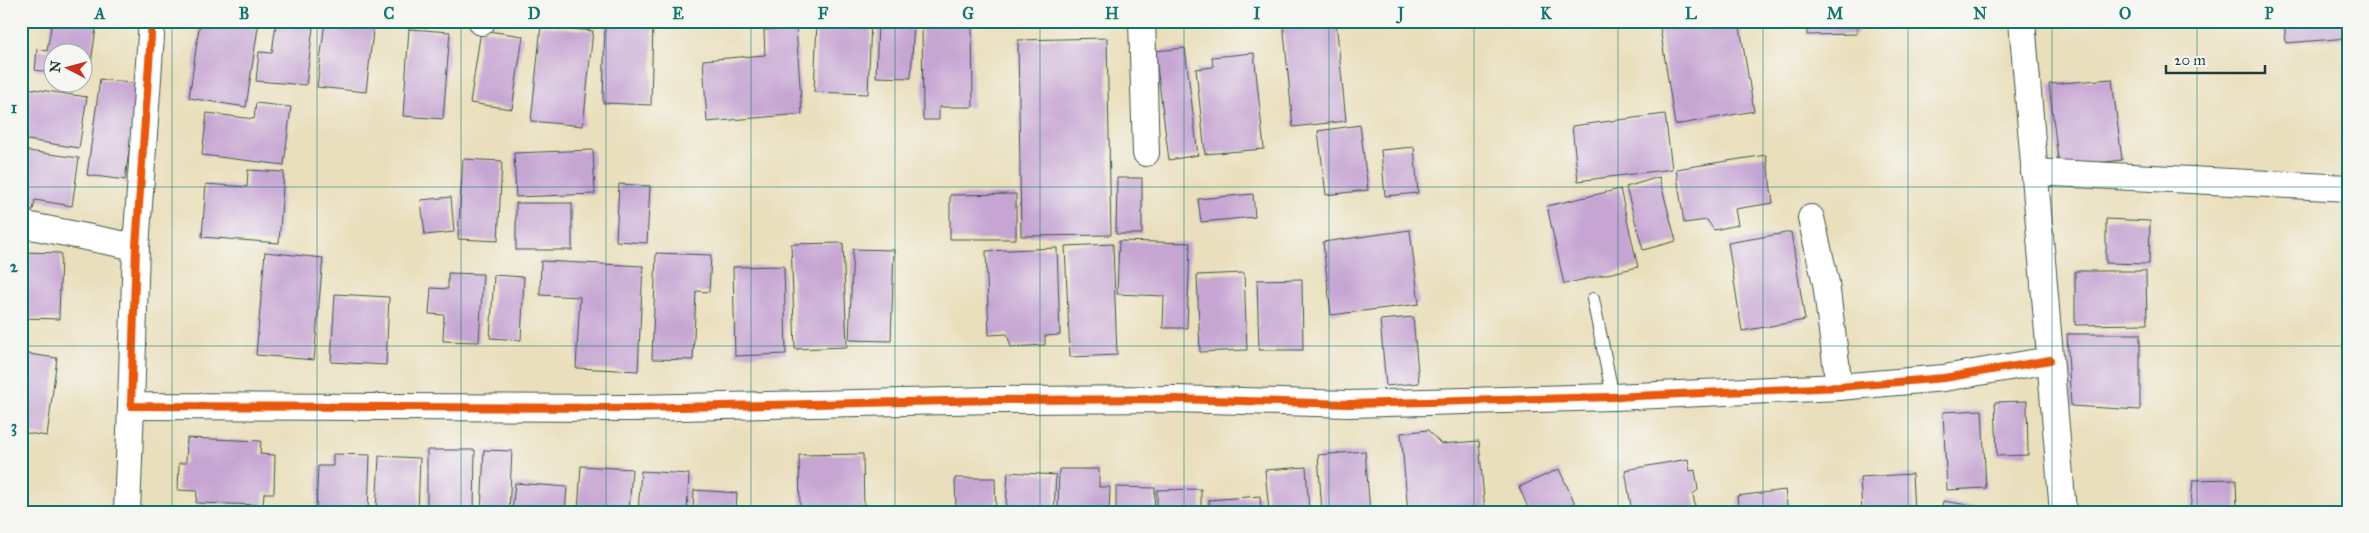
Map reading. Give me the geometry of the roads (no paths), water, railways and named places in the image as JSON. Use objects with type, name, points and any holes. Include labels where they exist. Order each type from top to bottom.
[{"type":"street","points":[[127,512],[136,247],[152,21]]},
{"type":"street","points":[[1142,21],[1146,153]]},
{"type":"street","points":[[2022,21],[2063,512]]},
{"type":"street","points":[[2034,172],[2348,188]]},
{"type":"street","points":[[1811,218],[1826,283],[1839,387]]},
{"type":"street","points":[[21,224],[136,247]]},
{"type":"street","points":[[131,406],[634,408],[1174,398],[1349,404],[1613,397],[1839,387],[1944,378],[2050,360]]},
{"type":"lane","points":[[1593,299],[1613,397]]}]
